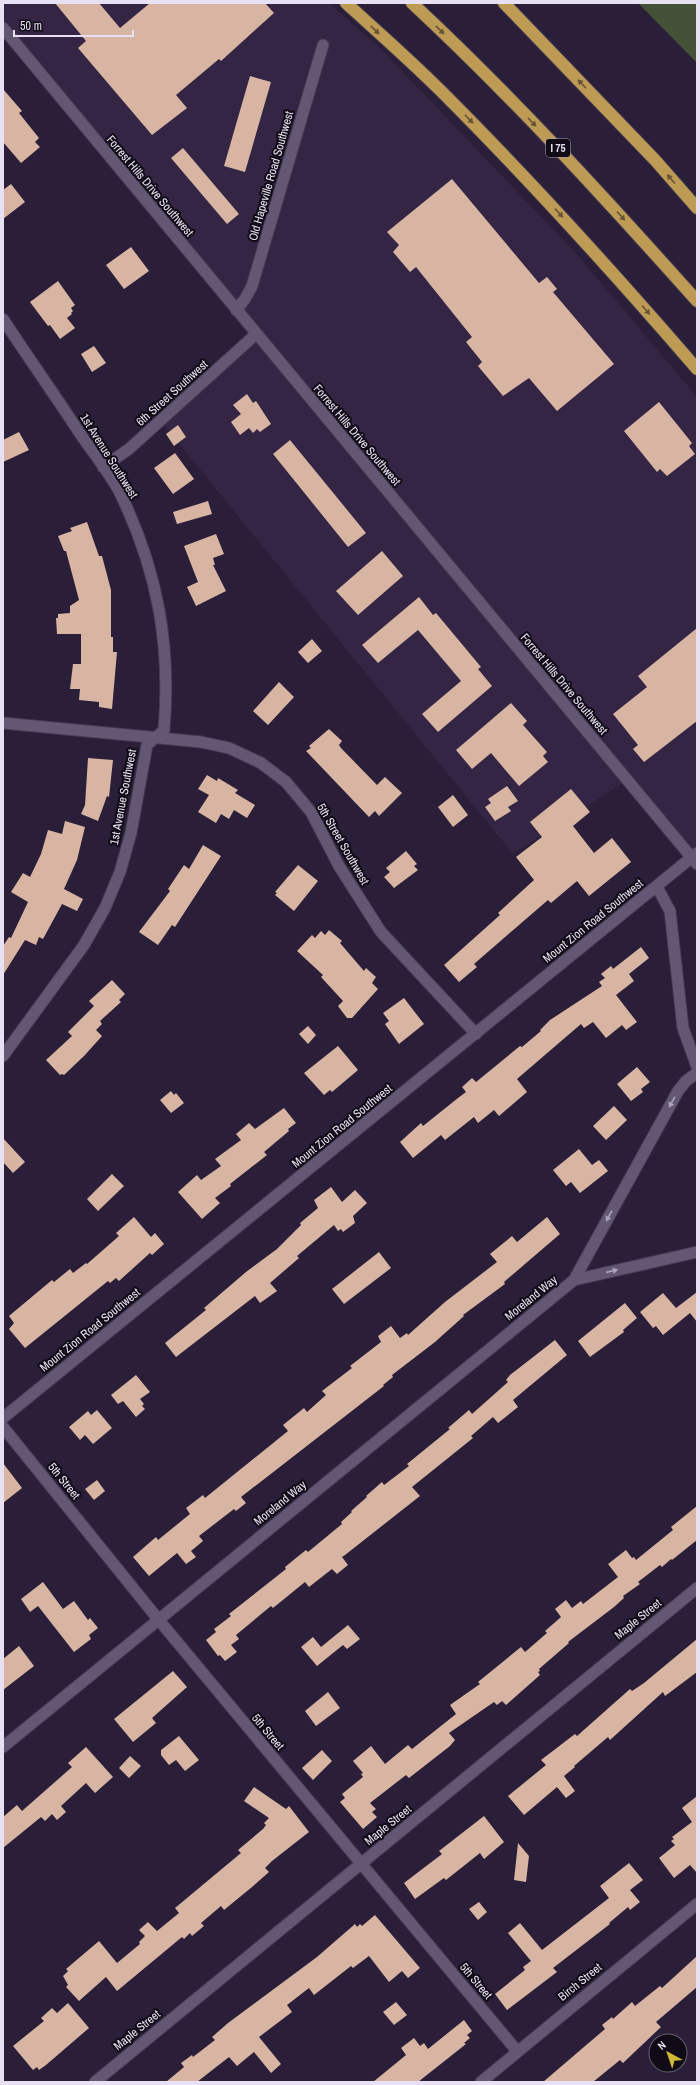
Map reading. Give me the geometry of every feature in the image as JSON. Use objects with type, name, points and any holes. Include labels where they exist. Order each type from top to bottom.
[{"type":"highway","points":[[346,3],[440,90],[545,198],[636,298],[697,370]]},
{"type":"highway","name":"I 75","points":[[412,3],[497,85],[585,176],[697,301]]},
{"type":"highway","points":[[504,3],[655,160],[697,208]]},
{"type":"street","name":"Forrest Hills Drive Southwest","points":[[3,28],[256,334],[695,858]]},
{"type":"street","name":"Old Hapeville Road Southwest","points":[[236,310],[246,300],[252,286],[323,45]]},
{"type":"street","name":"1st Avenue Southwest","points":[[3,319],[120,494],[137,532],[159,605],[166,653],[167,695],[164,730],[147,745],[131,832],[120,872],[105,908],[84,945],[3,1056]]},
{"type":"street","name":"6th Street Southwest","points":[[103,468],[129,449],[256,334]]},
{"type":"street","name":"5th Street Southwest","points":[[3,723],[201,742],[229,748],[261,762],[286,782],[311,812],[339,866],[381,932],[476,1034]]},
{"type":"street","name":"Mount Zion Road Southwest","points":[[3,1418],[656,887],[695,858]]},
{"type":"street","points":[[656,887],[670,911],[683,1028],[697,1067]]},
{"type":"street","name":"Moreland Way","points":[[3,1747],[574,1280],[678,1091],[686,1081],[697,1073]]},
{"type":"street","name":"Moreland Way","points":[[574,1280],[697,1252]]},
{"type":"street","name":"5th Street","points":[[3,1427],[158,1619],[517,2051]]},
{"type":"street","name":"Maple Street","points":[[95,2082],[697,1588]]},
{"type":"street","name":"Birch Street","points":[[481,2082],[697,1904]]},
{"type":"shaded area","points":[[3,3],[329,3],[379,47],[576,253],[697,397],[697,867],[626,781],[513,854],[159,419],[253,339],[3,34]]},
{"type":"green space","points":[[638,3],[697,3],[697,63]]},
{"type":"building","points":[[55,3],[99,3],[120,28],[150,3],[265,3],[274,13],[221,61],[219,59],[176,95],[187,108],[152,135],[78,48],[86,41]]},
{"type":"building","points":[[250,76],[271,82],[245,172],[224,166]]},
{"type":"building","points":[[3,89],[22,111],[19,113],[39,138],[35,142],[40,147],[21,163],[3,142]]},
{"type":"building","points":[[183,148],[239,214],[227,224],[171,158]]},
{"type":"building","points":[[452,179],[539,283],[547,277],[557,289],[553,292],[614,364],[557,411],[529,378],[503,396],[478,366],[482,362],[466,342],[472,337],[416,267],[410,272],[393,252],[399,245],[387,232]]},
{"type":"building","points":[[11,184],[25,202],[3,219],[3,190]]},
{"type":"building","points":[[131,247],[149,271],[124,289],[106,265]]},
{"type":"building","points":[[58,281],[75,305],[71,308],[73,311],[71,313],[72,314],[67,318],[75,328],[60,339],[30,302]]},
{"type":"building","points":[[94,346],[106,363],[92,372],[81,354]]},
{"type":"building","points":[[247,394],[253,403],[256,401],[271,424],[260,432],[257,429],[253,433],[249,428],[240,435],[231,422],[241,414],[233,405]]},
{"type":"building","points":[[659,402],[692,443],[689,446],[695,454],[667,476],[660,469],[657,472],[624,431]]},
{"type":"building","points":[[178,425],[186,437],[174,446],[166,434]]},
{"type":"building","points":[[19,432],[29,450],[3,462],[3,440]]},
{"type":"building","points":[[290,440],[366,533],[348,547],[273,454]]},
{"type":"building","points":[[175,453],[194,479],[173,494],[154,468]]},
{"type":"building","points":[[208,501],[212,514],[177,524],[173,512]]},
{"type":"building","points":[[87,522],[99,556],[102,556],[111,590],[111,637],[113,637],[113,652],[117,652],[112,709],[99,707],[99,702],[79,700],[80,689],[70,689],[73,664],[81,664],[81,634],[57,634],[56,618],[58,618],[58,614],[70,613],[70,606],[79,600],[66,551],[64,551],[58,536],[72,531],[70,528]]},
{"type":"building","points":[[216,534],[224,554],[213,558],[215,565],[213,565],[226,591],[196,606],[187,587],[198,582],[184,546]]},
{"type":"building","points":[[382,551],[403,576],[358,615],[336,591]]},
{"type":"building","points":[[419,597],[433,615],[436,613],[481,667],[478,669],[492,686],[438,732],[422,714],[461,681],[418,630],[378,663],[362,645]]},
{"type":"building","points":[[697,628],[697,721],[644,762],[633,749],[638,745],[613,714],[647,687],[638,676]]},
{"type":"building","points":[[312,639],[322,651],[308,663],[298,652]]},
{"type":"building","points":[[279,682],[294,697],[268,725],[253,711]]},
{"type":"building","points":[[511,703],[527,721],[523,725],[547,752],[543,756],[548,762],[519,786],[491,753],[472,769],[456,750]]},
{"type":"building","points":[[329,729],[342,741],[339,745],[341,748],[377,785],[385,777],[402,793],[379,816],[375,811],[369,817],[306,751],[311,748],[309,746]]},
{"type":"building","points":[[88,758],[113,760],[109,797],[107,796],[98,821],[81,814],[85,805]]},
{"type":"building","points":[[207,775],[217,781],[218,778],[238,790],[235,793],[255,805],[247,818],[234,810],[229,819],[221,814],[216,823],[198,812],[209,795],[198,789]]},
{"type":"building","points":[[507,786],[518,801],[508,807],[511,811],[495,821],[485,807],[491,803],[488,799]]},
{"type":"building","points":[[571,789],[590,812],[573,826],[594,853],[612,838],[631,862],[589,896],[577,881],[551,903],[548,900],[474,964],[477,967],[459,982],[444,965],[500,915],[498,913],[534,880],[516,857],[542,837],[530,822]]},
{"type":"building","points":[[453,795],[468,815],[453,827],[438,807]]},
{"type":"building","points":[[65,821],[85,827],[77,860],[64,889],[83,899],[77,911],[62,904],[43,939],[39,937],[36,945],[25,940],[3,975],[3,946],[9,937],[11,938],[28,902],[11,892],[23,873],[30,877],[41,854],[48,830],[62,834]]},
{"type":"building","points":[[203,845],[221,856],[175,927],[172,925],[158,945],[139,932],[170,891],[168,889],[184,865],[189,869]]},
{"type":"building","points":[[406,851],[417,864],[414,866],[418,870],[394,888],[384,877],[390,872],[386,868]]},
{"type":"building","points":[[298,865],[318,881],[294,911],[275,895],[277,893],[275,892]]},
{"type":"building","points":[[329,930],[342,941],[340,943],[364,971],[366,968],[376,977],[372,983],[378,989],[352,1018],[347,1018],[338,1006],[343,1001],[321,977],[323,975],[297,951],[312,935],[315,938],[321,931],[325,935]]},
{"type":"building","points":[[641,947],[649,958],[629,974],[634,981],[616,995],[637,1022],[626,1030],[622,1025],[606,1038],[593,1022],[584,1028],[581,1024],[517,1079],[527,1092],[499,1116],[494,1110],[478,1123],[474,1117],[445,1140],[441,1135],[413,1158],[400,1142],[421,1123],[423,1126],[466,1092],[462,1087],[472,1078],[476,1082],[520,1046],[522,1047],[541,1031],[540,1030],[550,1020],[602,986],[599,982],[605,978],[601,974],[611,966],[613,969]]},
{"type":"building","points":[[112,980],[125,994],[119,1000],[121,1002],[100,1021],[102,1024],[96,1030],[102,1036],[64,1075],[60,1075],[46,1060],[72,1036],[68,1032],[94,1006],[89,1001]]},
{"type":"building","points":[[404,998],[424,1024],[399,1044],[385,1024],[389,1021],[383,1013]]},
{"type":"building","points":[[308,1026],[316,1035],[308,1044],[299,1034]]},
{"type":"building","points":[[338,1046],[358,1070],[332,1092],[330,1090],[324,1095],[304,1073]]},
{"type":"building","points":[[637,1067],[650,1082],[641,1089],[643,1092],[631,1101],[617,1084]]},
{"type":"building","points":[[171,1091],[174,1095],[176,1093],[184,1103],[171,1113],[160,1100]]},
{"type":"building","points":[[614,1106],[627,1120],[606,1140],[593,1126]]},
{"type":"building","points":[[284,1108],[296,1123],[288,1129],[289,1131],[264,1152],[267,1155],[230,1184],[231,1186],[215,1198],[220,1203],[202,1219],[178,1192],[197,1175],[201,1180],[221,1166],[215,1159],[241,1140],[236,1134],[249,1123],[255,1129]]},
{"type":"building","points":[[3,1138],[25,1162],[13,1173],[3,1162]]},
{"type":"building","points":[[579,1149],[592,1165],[599,1160],[608,1171],[580,1193],[571,1182],[566,1186],[553,1170]]},
{"type":"building","points":[[112,1174],[124,1186],[98,1211],[87,1199]]},
{"type":"building","points":[[331,1187],[342,1202],[355,1190],[367,1203],[353,1216],[355,1223],[343,1232],[341,1229],[338,1231],[334,1225],[297,1256],[299,1258],[270,1283],[277,1291],[260,1303],[255,1296],[176,1357],[165,1343],[206,1310],[204,1308],[246,1272],[277,1249],[301,1225],[300,1223],[318,1208],[314,1200]]},
{"type":"building","points":[[134,1217],[151,1237],[155,1233],[164,1244],[152,1255],[150,1253],[119,1281],[116,1278],[110,1283],[108,1281],[25,1348],[9,1329],[14,1323],[9,1316],[52,1280],[54,1282],[70,1269],[73,1273],[86,1263],[87,1264],[119,1236],[116,1233]]},
{"type":"building","points":[[547,1217],[560,1234],[504,1282],[505,1284],[463,1315],[464,1316],[435,1342],[392,1375],[393,1377],[383,1385],[384,1386],[241,1497],[246,1503],[236,1511],[234,1509],[199,1536],[203,1541],[191,1551],[196,1557],[186,1564],[177,1553],[149,1576],[133,1557],[156,1537],[158,1540],[190,1514],[186,1508],[203,1495],[205,1498],[288,1431],[283,1425],[304,1408],[307,1412],[326,1395],[322,1391],[352,1368],[350,1366],[381,1342],[378,1336],[391,1326],[400,1338],[407,1333],[408,1335],[445,1302],[497,1262],[490,1254],[512,1236],[517,1242]]},
{"type":"building","points":[[379,1252],[391,1268],[344,1304],[332,1289]]},
{"type":"building","points":[[697,1292],[697,1322],[690,1313],[663,1335],[656,1326],[653,1328],[640,1312],[663,1293],[676,1308]]},
{"type":"building","points":[[625,1303],[637,1318],[623,1330],[624,1332],[590,1357],[578,1341]]},
{"type":"building","points":[[555,1340],[567,1355],[513,1400],[518,1407],[498,1423],[493,1417],[471,1436],[473,1438],[412,1487],[420,1496],[342,1557],[348,1565],[337,1574],[332,1569],[309,1587],[305,1582],[273,1608],[271,1606],[236,1635],[239,1639],[231,1645],[237,1652],[225,1661],[220,1655],[218,1656],[206,1640],[216,1632],[214,1629],[231,1616],[229,1614],[286,1569],[285,1567],[306,1550],[308,1552],[342,1524],[341,1522],[352,1512],[351,1511],[382,1482],[384,1485],[409,1466],[407,1464],[450,1429],[448,1428],[469,1410],[472,1414],[508,1382],[506,1380],[510,1375]]},
{"type":"building","points":[[136,1375],[150,1392],[140,1399],[144,1404],[142,1406],[145,1409],[136,1417],[123,1401],[118,1404],[111,1395]]},
{"type":"building","points":[[97,1410],[112,1428],[93,1444],[85,1435],[80,1440],[69,1427],[88,1411],[91,1415]]},
{"type":"building","points":[[3,1463],[22,1488],[3,1503]]},
{"type":"building","points":[[97,1480],[105,1491],[94,1500],[85,1489]]},
{"type":"building","points":[[697,1506],[697,1540],[672,1560],[671,1559],[662,1567],[660,1565],[638,1582],[640,1584],[623,1596],[624,1598],[614,1607],[568,1642],[569,1643],[539,1669],[540,1671],[538,1672],[540,1675],[506,1705],[502,1701],[497,1705],[494,1702],[449,1733],[455,1740],[450,1746],[409,1778],[406,1775],[370,1803],[376,1809],[372,1812],[377,1817],[363,1829],[340,1802],[345,1798],[342,1794],[363,1777],[361,1774],[363,1773],[353,1761],[371,1746],[385,1764],[408,1745],[412,1749],[456,1714],[450,1705],[480,1684],[478,1682],[521,1647],[525,1652],[547,1633],[545,1631],[561,1617],[555,1609],[566,1600],[572,1608],[581,1601],[583,1604],[618,1577],[608,1564],[626,1550],[632,1558],[634,1557],[636,1560],[673,1530],[671,1527]]},
{"type":"building","points":[[43,1582],[63,1609],[74,1601],[88,1620],[90,1618],[98,1628],[89,1635],[91,1639],[74,1652],[38,1606],[30,1612],[21,1599]]},
{"type":"building","points":[[348,1625],[360,1639],[347,1649],[343,1645],[317,1666],[301,1647],[313,1637],[321,1647]]},
{"type":"building","points":[[697,1639],[697,1672],[665,1696],[663,1692],[610,1740],[608,1737],[574,1766],[575,1767],[564,1776],[575,1791],[566,1798],[557,1787],[524,1815],[508,1796],[546,1765],[541,1760],[575,1734],[577,1736],[630,1689],[632,1691],[644,1683]]},
{"type":"building","points":[[19,1646],[34,1666],[3,1690],[3,1659]]},
{"type":"building","points":[[173,1671],[187,1687],[152,1718],[156,1723],[133,1742],[114,1719]]},
{"type":"building","points":[[328,1692],[340,1708],[316,1726],[305,1711]]},
{"type":"building","points":[[179,1736],[199,1760],[185,1771],[176,1760],[169,1765],[161,1755],[161,1750]]},
{"type":"building","points":[[86,1747],[113,1777],[95,1793],[86,1783],[61,1806],[66,1812],[57,1820],[52,1814],[45,1821],[41,1817],[3,1848],[3,1817],[17,1805],[22,1811],[72,1767],[68,1763]]},
{"type":"building","points":[[322,1750],[332,1761],[313,1780],[302,1768]]},
{"type":"building","points":[[130,1756],[141,1766],[129,1778],[119,1768]]},
{"type":"building","points":[[254,1787],[286,1809],[289,1806],[309,1832],[272,1861],[265,1868],[269,1872],[252,1887],[224,1910],[221,1906],[201,1923],[204,1926],[192,1936],[190,1933],[184,1939],[182,1937],[117,1991],[106,1977],[79,2001],[66,1987],[68,1985],[63,1976],[68,1971],[66,1969],[99,1941],[117,1963],[140,1944],[139,1942],[145,1936],[139,1930],[148,1922],[157,1931],[179,1913],[175,1908],[241,1853],[238,1850],[263,1829],[266,1825],[264,1823],[269,1818],[244,1801]]},
{"type":"building","points":[[697,1796],[697,1873],[690,1865],[674,1878],[659,1858],[675,1845],[671,1841],[674,1839],[672,1837],[692,1822],[682,1808]]},
{"type":"building","points":[[484,1816],[504,1842],[484,1859],[480,1853],[446,1880],[444,1878],[415,1899],[404,1883],[442,1854],[439,1851]]},
{"type":"building","points":[[518,1843],[529,1856],[526,1882],[514,1880]]},
{"type":"building","points":[[629,1863],[643,1880],[630,1890],[640,1902],[630,1910],[628,1907],[609,1923],[610,1924],[553,1968],[557,1972],[507,2010],[495,1994],[525,1970],[523,1967],[531,1961],[508,1933],[520,1923],[542,1950],[609,1898],[600,1886]]},
{"type":"building","points":[[479,1902],[487,1912],[478,1920],[469,1909]]},
{"type":"building","points":[[375,1915],[420,1968],[408,1978],[402,1971],[389,1982],[369,1956],[353,1968],[351,1966],[314,1995],[309,1988],[287,2005],[292,2012],[259,2037],[281,2064],[271,2073],[254,2052],[237,2066],[229,2057],[197,2082],[166,2082],[184,2067],[181,2063],[192,2055],[193,2057],[215,2040],[212,2037],[228,2023],[317,1957],[355,1924],[357,1927],[360,1924],[362,1926]]},
{"type":"building","points":[[697,1956],[697,1987],[656,2022],[661,2027],[655,2033],[648,2033],[648,2039],[623,2063],[620,2060],[593,2082],[543,2082],[605,2029],[602,2025],[612,2017],[613,2019],[632,2002],[635,2006],[660,1986],[662,1988]]},
{"type":"building","points":[[396,2002],[407,2015],[394,2025],[383,2012]]},
{"type":"building","points":[[68,2003],[89,2028],[46,2065],[39,2070],[37,2067],[33,2070],[13,2046],[44,2021],[41,2018],[52,2008],[57,2013]]},
{"type":"building","points":[[464,2020],[472,2031],[467,2035],[470,2038],[464,2043],[466,2044],[418,2082],[373,2082],[406,2055],[401,2048],[414,2038],[420,2046],[424,2043],[428,2049]]}]
